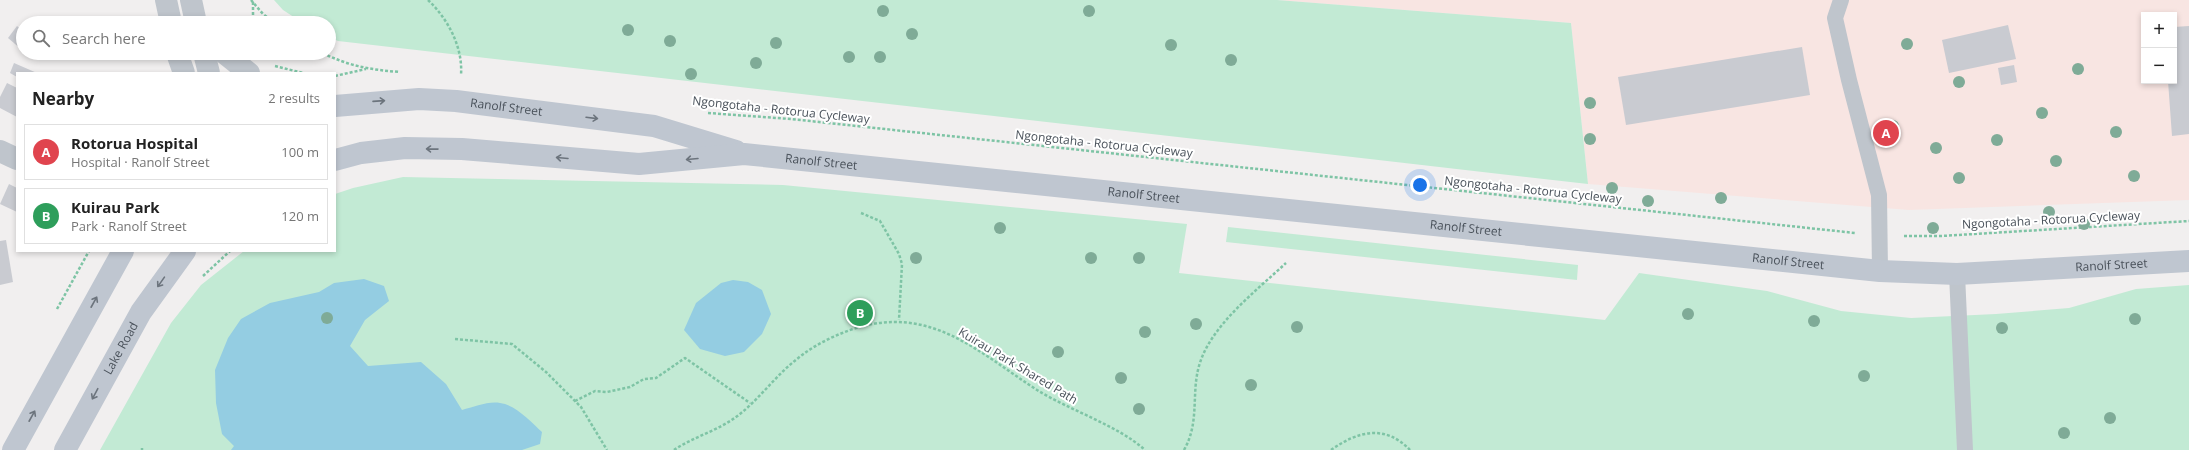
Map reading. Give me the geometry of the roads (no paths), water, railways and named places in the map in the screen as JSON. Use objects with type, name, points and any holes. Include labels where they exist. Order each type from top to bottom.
[{"type":"main road","name":"Ranolf Street","points":[[337,104],[419,99],[456,101],[654,126],[744,154]]},
{"type":"main road","name":"Ranolf Street","points":[[336,160],[362,153],[405,148],[462,149],[639,164],[744,154],[1880,271],[1957,274],[2189,261]]},
{"type":"main road","points":[[13,450],[123,252]]},
{"type":"main road","name":"Lake Road","points":[[65,450],[141,312],[184,252]]},
{"type":"street","points":[[166,0],[169,16]]},
{"type":"street","points":[[176,72],[177,60]]},
{"type":"street","points":[[179,60],[184,72]]},
{"type":"street","points":[[206,60],[209,72]]},
{"type":"street","points":[[233,60],[248,72]]},
{"type":"street","points":[[0,151],[16,159]]},
{"type":"lane","points":[[1841,0],[1835,18],[1849,80],[1879,194],[1880,271]]},
{"type":"lane","points":[[1957,274],[1965,450]]},
{"type":"water","points":[[364,279],[384,286],[389,301],[365,320],[350,346],[368,366],[421,362],[446,384],[462,410],[491,403],[506,404],[523,414],[542,432],[540,444],[522,450],[231,450],[234,446],[222,434],[216,403],[215,370],[228,338],[241,319],[270,303],[319,292],[334,283]]},
{"type":"water","points":[[733,280],[748,282],[762,290],[771,314],[762,334],[744,352],[725,356],[700,349],[684,330],[696,303],[721,283]]},
{"type":"place","name":"Rotorua Hospital","points":[[1886,133]]},
{"type":"place","name":"Kuirau Park","points":[[860,313]]}]
